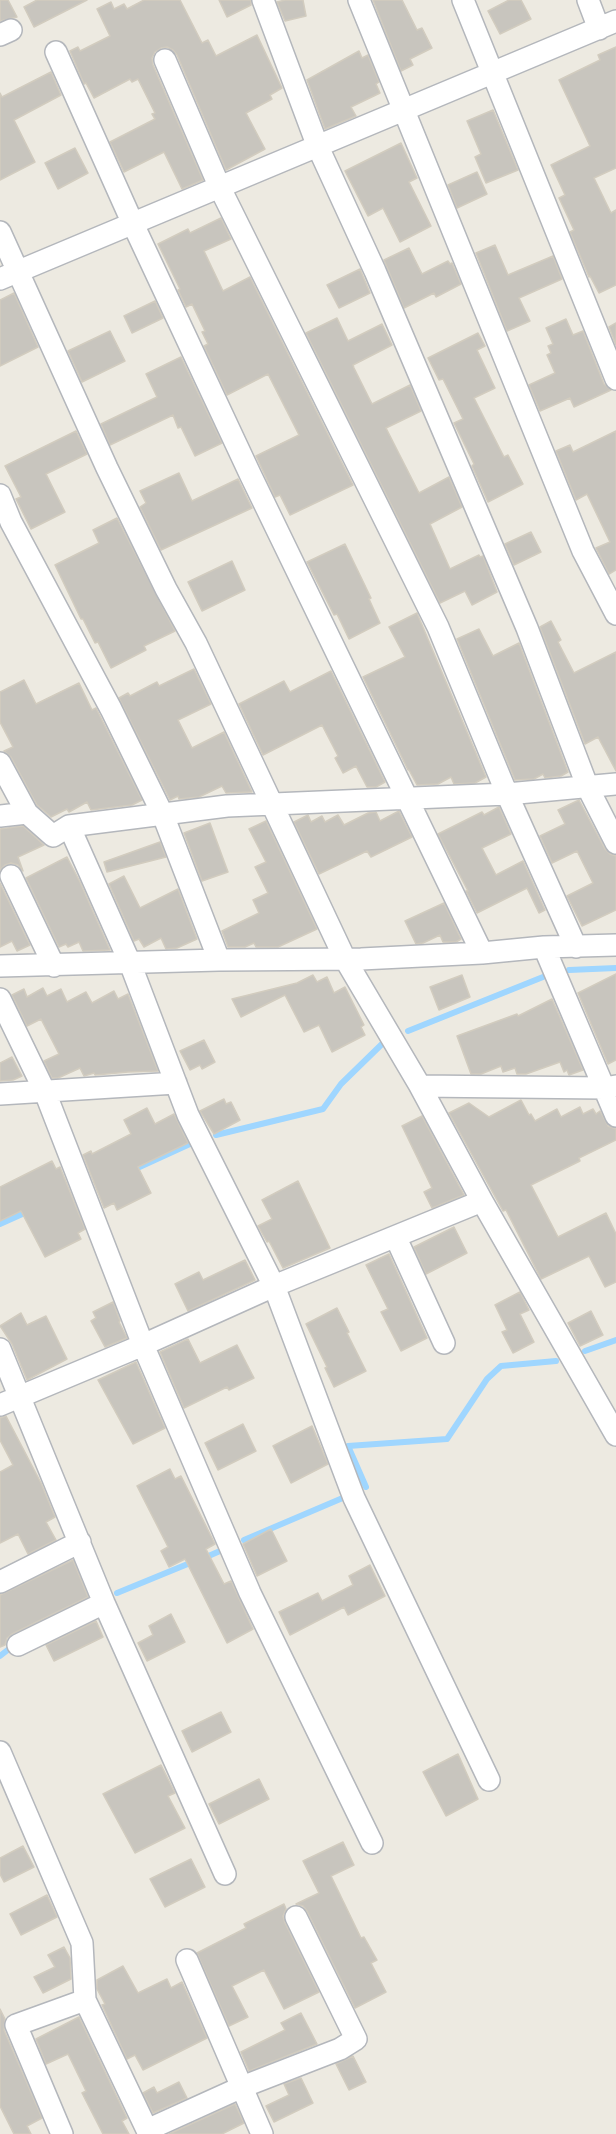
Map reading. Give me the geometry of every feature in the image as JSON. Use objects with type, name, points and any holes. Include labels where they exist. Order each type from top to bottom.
[{"type":"street","points":[[263,0],[318,147],[375,271],[527,628],[588,788],[616,843]]},
{"type":"street","points":[[358,0],[583,552],[616,614]]},
{"type":"street","points":[[463,0],[616,379]]},
{"type":"street","points":[[9,275],[608,25],[588,0]]},
{"type":"street","points":[[56,52],[133,224],[251,476],[482,953]]},
{"type":"street","points":[[165,60],[219,188],[438,627],[507,794],[576,947]]},
{"type":"street","points":[[0,232],[9,275],[166,589],[196,643],[345,959],[420,1086],[482,1201],[616,1435]]},
{"type":"street","points":[[0,495],[11,522],[111,709],[163,815],[219,960]]},
{"type":"street","points":[[0,764],[27,813],[52,836],[69,826],[227,806],[507,794],[616,784]]},
{"type":"street","points":[[0,816],[27,813]]},
{"type":"street","points":[[69,826],[130,963],[188,1115],[274,1286],[354,1498],[489,1780]]},
{"type":"street","points":[[11,876],[54,966]]},
{"type":"street","points":[[0,966],[345,959],[616,945]]},
{"type":"street","points":[[544,947],[610,1087],[616,1116]]},
{"type":"street","points":[[0,999],[45,1092],[143,1345],[250,1593],[372,1844]]},
{"type":"street","points":[[0,1094],[176,1083]]},
{"type":"street","points":[[420,1086],[610,1087]]},
{"type":"street","points":[[10,1401],[274,1286],[482,1201]]},
{"type":"street","points":[[396,1238],[444,1343]]},
{"type":"street","points":[[0,1349],[10,1401],[80,1542],[104,1603],[225,1874]]},
{"type":"street","points":[[0,1582],[80,1542]]},
{"type":"street","points":[[18,1645],[104,1603]]},
{"type":"street","points":[[0,1752],[82,1943],[85,2000],[148,2132],[242,2087],[340,2049],[357,2039],[296,1917]]},
{"type":"street","points":[[187,1960],[262,2134]]},
{"type":"street","points":[[62,2134],[16,2025],[85,2000]]},
{"type":"building","points":[[0,0],[8,0],[17,17],[0,21]]},
{"type":"building","points":[[37,0],[87,0],[34,27],[24,7]]},
{"type":"building","points":[[144,0],[180,0],[202,43],[208,40],[216,56],[257,35],[282,88],[270,95],[272,99],[246,113],[265,149],[226,170],[177,55],[167,47],[155,52],[152,58],[153,65],[203,180],[182,189],[164,152],[124,172],[110,142],[155,119],[152,114],[155,113],[138,79],[132,82],[130,79],[94,98],[86,83],[84,84],[70,51],[78,47],[80,51],[110,36],[97,9],[111,2],[114,9],[124,4],[127,9]]},
{"type":"building","points":[[219,0],[251,0],[251,5],[227,17]]},
{"type":"building","points":[[303,0],[306,16],[285,21],[277,2]]},
{"type":"building","points":[[373,0],[402,0],[417,30],[422,28],[432,48],[410,59],[413,65],[401,71]]},
{"type":"building","points":[[509,0],[521,0],[531,19],[500,34],[488,11]]},
{"type":"building","points":[[616,47],[616,168],[594,178],[611,213],[616,210],[616,285],[599,293],[589,277],[570,232],[574,230],[559,198],[565,195],[551,165],[590,146],[559,80],[600,60],[598,55]]},
{"type":"building","points":[[359,51],[362,58],[368,55],[379,82],[376,84],[380,93],[351,107],[356,116],[325,129],[307,80]]},
{"type":"building","points":[[51,72],[61,95],[14,120],[35,162],[0,180],[0,93],[2,97]]},
{"type":"building","points":[[493,110],[518,170],[486,183],[475,157],[481,154],[467,121]]},
{"type":"building","points":[[401,143],[417,178],[409,182],[431,226],[400,242],[383,208],[368,216],[345,171]]},
{"type":"building","points":[[75,148],[88,173],[58,189],[45,163]]},
{"type":"building","points":[[477,172],[487,194],[457,208],[448,185]]},
{"type":"building","points":[[221,218],[231,239],[204,251],[223,291],[250,277],[353,485],[290,515],[280,495],[275,497],[256,456],[299,435],[268,374],[227,395],[204,346],[208,344],[202,332],[205,331],[192,304],[186,307],[178,290],[180,289],[158,244],[188,229],[190,233]]},
{"type":"building","points":[[495,245],[508,275],[553,256],[562,279],[519,298],[530,321],[507,331],[476,253]]},
{"type":"building","points":[[409,248],[422,274],[448,261],[452,263],[461,284],[436,297],[434,293],[404,308],[384,260]]},
{"type":"building","points":[[360,269],[370,293],[339,308],[327,285]]},
{"type":"building","points":[[14,293],[38,347],[0,366],[0,300]]},
{"type":"building","points":[[155,301],[163,318],[132,333],[124,316]]},
{"type":"building","points":[[337,318],[348,341],[382,324],[392,345],[353,365],[354,368],[372,404],[410,385],[421,411],[386,428],[419,493],[449,477],[462,507],[430,524],[450,569],[479,555],[483,556],[497,592],[472,605],[465,591],[440,603],[306,333]]},
{"type":"building","points":[[566,319],[573,335],[583,331],[604,384],[611,390],[574,407],[570,398],[540,411],[529,385],[555,373],[547,355],[551,353],[548,346],[553,344],[546,328]]},
{"type":"building","points":[[616,323],[616,345],[609,327]]},
{"type":"building","points":[[110,331],[125,361],[82,382],[68,351]]},
{"type":"building","points":[[478,333],[485,346],[477,350],[495,388],[474,398],[504,457],[508,455],[523,484],[488,502],[472,466],[474,464],[454,423],[463,419],[443,379],[439,380],[428,358]]},
{"type":"building","points":[[181,357],[222,443],[195,456],[173,415],[110,445],[101,424],[157,397],[146,374]]},
{"type":"building","points":[[76,431],[87,454],[46,474],[65,512],[31,529],[16,499],[21,497],[5,466]]},
{"type":"building","points":[[616,431],[616,570],[609,574],[596,548],[610,542],[587,494],[576,500],[556,451],[570,445],[573,452]]},
{"type":"building","points":[[179,473],[192,501],[238,479],[252,508],[161,550],[140,507],[146,503],[140,491]]},
{"type":"building","points":[[117,518],[175,631],[144,646],[146,650],[111,668],[98,642],[95,643],[81,619],[55,565],[99,543],[93,530]]},
{"type":"building","points":[[531,532],[541,552],[514,565],[505,544]]},
{"type":"building","points":[[345,544],[371,598],[369,599],[380,623],[349,639],[307,562]]},
{"type":"building","points":[[232,561],[245,590],[202,611],[188,582]]},
{"type":"building","points":[[417,613],[486,777],[475,783],[454,784],[451,777],[438,784],[417,785],[363,677],[405,657],[389,627]]},
{"type":"building","points":[[551,621],[561,640],[558,642],[574,673],[616,652],[616,771],[598,737],[585,744],[540,627]]},
{"type":"building","points":[[479,629],[493,656],[519,643],[568,772],[561,776],[545,778],[543,774],[534,779],[515,780],[457,639]]},
{"type":"building","points":[[194,669],[211,704],[178,720],[192,748],[224,732],[252,792],[226,793],[222,786],[199,797],[179,799],[178,796],[170,800],[119,698],[128,693],[130,696],[157,682],[159,686]]},
{"type":"building","points":[[331,671],[385,782],[376,787],[367,787],[356,766],[343,773],[335,758],[338,756],[322,725],[263,755],[239,704],[284,681],[290,692]]},
{"type":"building","points":[[24,680],[36,704],[79,683],[92,710],[96,708],[142,800],[132,805],[91,810],[87,802],[69,812],[67,809],[51,817],[37,805],[11,757],[4,751],[13,747],[0,722],[0,692]]},
{"type":"building","points":[[579,800],[605,849],[616,856],[616,910],[582,926],[567,896],[593,883],[577,851],[552,863],[540,836],[565,824],[558,810]]},
{"type":"building","points":[[499,807],[511,834],[482,848],[496,875],[523,861],[545,910],[539,913],[527,888],[477,913],[438,834],[482,812],[484,815]]},
{"type":"building","points":[[399,811],[412,837],[371,857],[367,851],[319,874],[294,822],[308,815],[311,822],[322,816],[325,822],[338,815],[344,825],[368,813],[376,812],[380,821]]},
{"type":"building","points":[[266,821],[317,929],[278,947],[256,947],[254,943],[245,947],[228,947],[222,931],[259,913],[253,900],[268,893],[255,867],[266,862],[249,829]]},
{"type":"building","points":[[210,823],[228,872],[202,881],[184,833]]},
{"type":"building","points":[[23,826],[44,845],[18,857],[23,871],[18,865],[11,863],[0,870],[0,829]]},
{"type":"building","points":[[160,842],[166,857],[107,872],[104,862]]},
{"type":"building","points":[[67,857],[110,950],[83,951],[79,942],[68,947],[66,944],[59,947],[26,878]]},
{"type":"building","points":[[124,876],[140,908],[178,889],[197,939],[177,948],[166,949],[161,938],[144,947],[139,939],[134,941],[109,884]]},
{"type":"building","points":[[0,883],[30,945],[17,951],[12,941],[0,947]]},
{"type":"building","points":[[444,903],[461,939],[456,942],[443,942],[440,935],[416,944],[405,921]]},
{"type":"building","points":[[616,974],[616,1060],[608,1064],[578,993]]},
{"type":"building","points":[[313,975],[317,982],[327,977],[334,993],[345,987],[364,1025],[361,1027],[365,1035],[332,1052],[319,1025],[304,1032],[285,995],[241,1017],[232,999],[297,983]]},
{"type":"building","points":[[462,975],[470,997],[439,1010],[430,987]]},
{"type":"building","points":[[43,988],[47,996],[61,989],[67,1002],[86,992],[92,1003],[114,991],[118,999],[128,994],[158,1071],[95,1075],[94,1073],[84,1076],[80,1068],[58,1078],[52,1078],[44,1061],[59,1054],[41,1019],[27,1026],[12,995],[24,989],[27,997]]},
{"type":"building","points":[[552,999],[583,1070],[569,1075],[567,1070],[564,1072],[560,1062],[526,1074],[517,1074],[515,1068],[503,1072],[501,1066],[481,1074],[471,1074],[457,1036],[517,1014],[518,1016]]},
{"type":"building","points":[[204,1040],[215,1062],[202,1069],[200,1065],[190,1070],[180,1051]]},
{"type":"building","points":[[12,1057],[22,1076],[13,1080],[0,1081],[0,1063]]},
{"type":"building","points":[[224,1099],[226,1104],[231,1102],[240,1120],[214,1134],[200,1111]]},
{"type":"building","points":[[521,1100],[535,1121],[557,1109],[561,1117],[580,1107],[583,1114],[593,1109],[596,1114],[600,1111],[608,1126],[616,1129],[616,1140],[531,1185],[558,1237],[606,1213],[616,1234],[616,1282],[605,1287],[589,1256],[541,1279],[506,1210],[503,1211],[449,1113],[469,1103],[489,1117]]},
{"type":"building","points":[[147,1108],[155,1124],[174,1114],[188,1143],[138,1167],[151,1193],[117,1210],[114,1203],[104,1208],[83,1155],[91,1151],[92,1154],[131,1134],[124,1120]]},
{"type":"building","points":[[422,1116],[464,1195],[432,1208],[424,1192],[432,1188],[402,1126]]},
{"type":"building","points":[[52,1161],[56,1169],[60,1167],[85,1229],[78,1233],[81,1239],[45,1257],[21,1211],[0,1221],[0,1187]]},
{"type":"building","points":[[298,1181],[330,1248],[283,1268],[258,1226],[272,1219],[262,1200]]},
{"type":"building","points":[[454,1227],[467,1253],[426,1274],[414,1247]]},
{"type":"building","points":[[389,1254],[427,1338],[401,1351],[381,1312],[388,1309],[366,1265]]},
{"type":"building","points":[[245,1260],[255,1280],[188,1311],[175,1284],[199,1272],[203,1280]]},
{"type":"building","points":[[520,1292],[529,1310],[520,1314],[534,1342],[513,1353],[502,1332],[507,1330],[495,1305]]},
{"type":"building","points":[[113,1302],[127,1338],[105,1347],[91,1321],[96,1318],[93,1312]]},
{"type":"building","points":[[337,1308],[366,1371],[334,1387],[306,1324]]},
{"type":"building","points":[[591,1311],[603,1335],[580,1346],[568,1323]]},
{"type":"building","points":[[21,1313],[27,1325],[46,1316],[67,1359],[27,1380],[12,1344],[0,1326]]},
{"type":"building","points":[[188,1339],[200,1363],[237,1345],[254,1378],[229,1390],[227,1387],[184,1408],[160,1352]]},
{"type":"building","points":[[136,1362],[165,1428],[133,1444],[98,1380]]},
{"type":"building","points":[[6,1416],[41,1483],[55,1517],[46,1522],[56,1540],[28,1554],[18,1534],[0,1543],[0,1472],[13,1465],[0,1440],[0,1418]]},
{"type":"building","points":[[243,1424],[256,1451],[218,1470],[205,1443]]},
{"type":"building","points":[[312,1426],[328,1464],[291,1483],[273,1446]]},
{"type":"building","points":[[170,1469],[175,1479],[181,1476],[215,1544],[206,1549],[224,1584],[231,1581],[253,1629],[227,1643],[185,1559],[169,1567],[161,1551],[168,1547],[137,1486]]},
{"type":"building","points":[[271,1529],[287,1561],[257,1576],[243,1544]]},
{"type":"building","points":[[73,1560],[88,1597],[12,1634],[7,1638],[5,1645],[0,1647],[0,1595]]},
{"type":"building","points":[[370,1565],[385,1596],[348,1615],[344,1607],[290,1635],[279,1612],[318,1593],[322,1601],[353,1585],[349,1576]]},
{"type":"building","points":[[171,1614],[185,1642],[147,1661],[138,1643],[153,1635],[149,1626]]},
{"type":"building","points":[[96,1621],[103,1637],[54,1661],[46,1645]]},
{"type":"building","points":[[221,1712],[231,1732],[192,1752],[182,1731]]},
{"type":"building","points":[[458,1754],[478,1799],[446,1816],[423,1772]]},
{"type":"building","points":[[161,1765],[175,1793],[168,1796],[185,1828],[135,1853],[103,1794]]},
{"type":"building","points":[[259,1779],[269,1799],[219,1824],[209,1804]]},
{"type":"building","points":[[343,1842],[354,1865],[331,1876],[361,1938],[364,1937],[377,1960],[371,1963],[386,1992],[355,2008],[307,1911],[303,1906],[296,1904],[319,1893],[303,1861]]},
{"type":"building","points":[[23,1846],[34,1867],[4,1882],[0,1874],[0,1858]]},
{"type":"building","points":[[191,1859],[205,1887],[165,1907],[150,1879]]},
{"type":"building","points":[[47,1895],[57,1917],[21,1935],[10,1914]]},
{"type":"building","points":[[284,1904],[285,1923],[319,1992],[284,2009],[264,1970],[232,1986],[248,2017],[229,2026],[197,1953],[246,1928],[244,1924]]},
{"type":"building","points":[[64,1947],[70,1958],[71,1979],[43,1993],[34,1977],[55,1967],[48,1955]]},
{"type":"building","points":[[123,1966],[138,1993],[167,1979],[171,1988],[182,1982],[207,2038],[143,2070],[135,2055],[127,2059],[97,1989],[97,1980]]},
{"type":"building","points":[[0,2009],[5,2019],[4,2030],[42,2118],[27,2126],[31,2134],[14,2134],[0,2106]]},
{"type":"building","points":[[301,2013],[317,2044],[249,2071],[241,2052],[285,2030],[281,2023]]},
{"type":"building","points":[[79,2017],[127,2118],[122,2121],[129,2134],[103,2134],[82,2093],[86,2091],[68,2054],[46,2064],[36,2039]]},
{"type":"building","points":[[353,2056],[366,2082],[349,2090],[336,2064]]},
{"type":"building","points":[[301,2078],[313,2103],[274,2122],[266,2106],[289,2095],[284,2084]]},
{"type":"building","points":[[179,2082],[187,2098],[153,2113],[143,2093],[154,2087],[157,2093]]},
{"type":"building","points":[[235,2104],[244,2123],[222,2134],[169,2134]]},
{"type":"waterway","points":[[569,970],[616,968]]},
{"type":"waterway","points":[[408,1031],[543,977]]},
{"type":"waterway","points":[[216,1135],[323,1109],[341,1084],[382,1044]]},
{"type":"waterway","points":[[133,1170],[192,1143]]},
{"type":"waterway","points":[[0,1224],[29,1211]]},
{"type":"waterway","points":[[585,1351],[616,1340]]},
{"type":"waterway","points":[[366,1487],[348,1446],[447,1439],[487,1379],[501,1366],[556,1361]]},
{"type":"waterway","points":[[244,1540],[345,1497]]},
{"type":"waterway","points":[[204,1558],[220,1551]]},
{"type":"waterway","points":[[117,1593],[195,1561]]},
{"type":"waterway","points":[[0,1656],[14,1645]]}]
